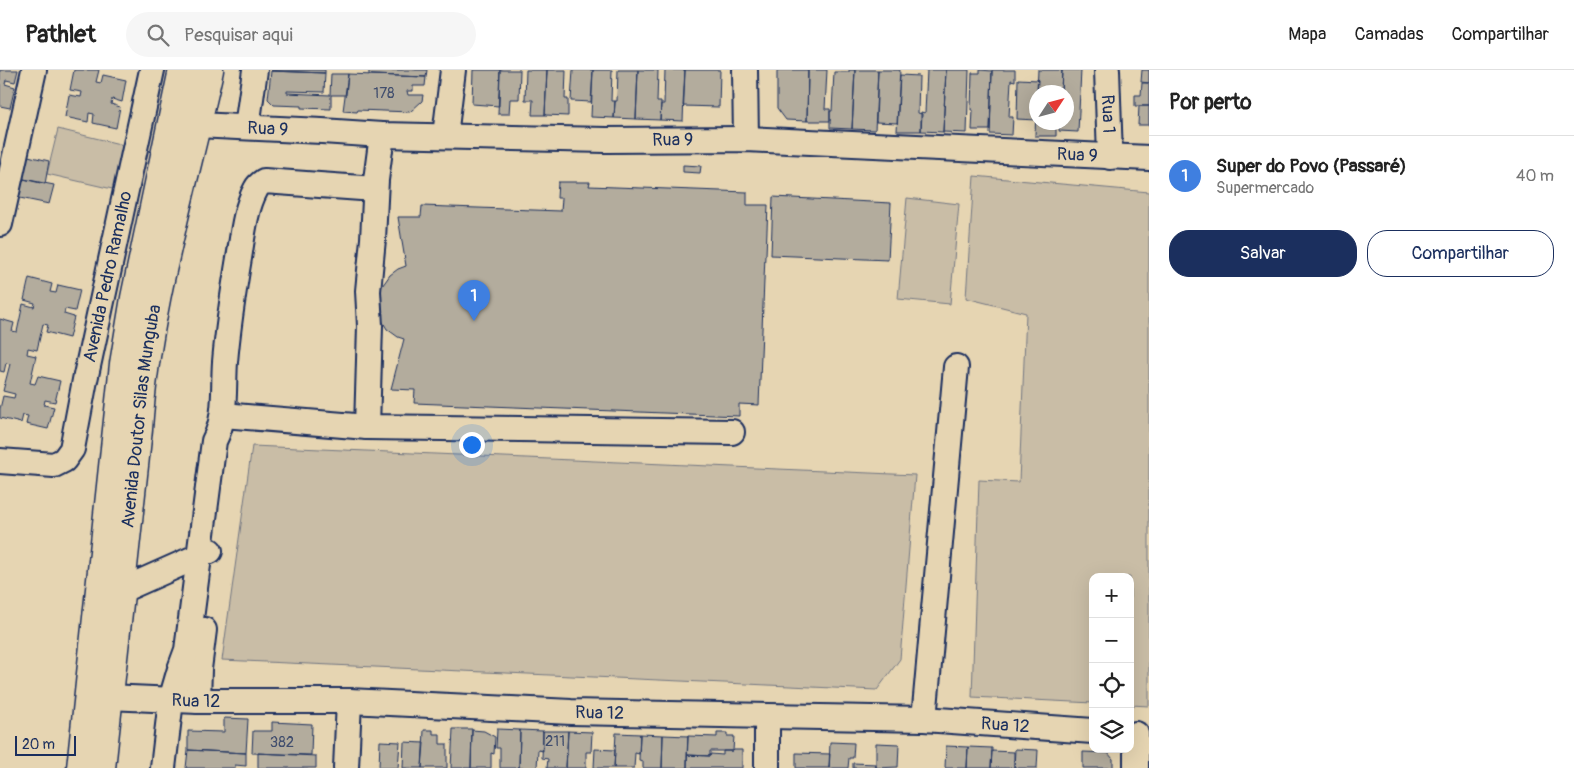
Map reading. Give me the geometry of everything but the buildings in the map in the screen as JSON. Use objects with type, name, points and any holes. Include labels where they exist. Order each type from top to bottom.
[{"type":"main road","name":"Avenida Doutor Silas Munguba","points":[[81,768],[124,364],[135,298],[183,70]]},
{"type":"main road","name":"Avenida Doutor Silas Munguba","points":[[101,768],[138,429],[140,395],[148,340],[158,288],[209,70]]},
{"type":"street","points":[[0,224],[34,70]]},
{"type":"street","name":"Avenida Pedro Ramalho","points":[[0,461],[54,466],[69,455],[72,449],[85,380],[152,70]]},
{"type":"street","points":[[247,127],[255,70]]},
{"type":"street","points":[[445,136],[453,70]]},
{"type":"street","points":[[745,70],[746,139]]},
{"type":"street","name":"Rua 1","points":[[1107,70],[1110,156]]},
{"type":"street","name":"Rua 9","points":[[197,125],[382,135],[606,140],[746,139],[1149,158]]},
{"type":"street","points":[[371,427],[368,291],[374,239],[376,184],[382,135]]},
{"type":"street","points":[[198,701],[214,441],[221,423],[225,362],[234,284],[251,202],[256,188],[261,183],[267,181],[376,184]]},
{"type":"street","points":[[924,720],[956,368]]},
{"type":"street","points":[[221,423],[732,432]]},
{"type":"street","points":[[120,591],[206,553]]},
{"type":"street","points":[[163,768],[170,700],[187,650],[206,553]]},
{"type":"street","name":"Rua 12","points":[[108,697],[198,701],[349,701],[571,712],[924,720],[1089,731]]},
{"type":"street","points":[[346,768],[349,701]]},
{"type":"street","points":[[767,717],[767,768]]},
{"type":"street","points":[[1136,768],[1138,734]]},
{"type":"shaded area","points":[[58,129],[132,147],[121,191],[47,174]]},
{"type":"shaded area","points":[[974,176],[1149,192],[1149,706],[1134,705],[1134,573],[1089,573],[1089,703],[972,697],[979,480],[1019,482],[1026,313],[966,298]]},
{"type":"shaded area","points":[[907,198],[959,204],[950,304],[898,299]]},
{"type":"shaded area","points":[[252,446],[915,475],[900,659],[877,690],[222,660]]},
{"type":"place","name":"Super do Povo (Passaré)","points":[[474,321]]}]
